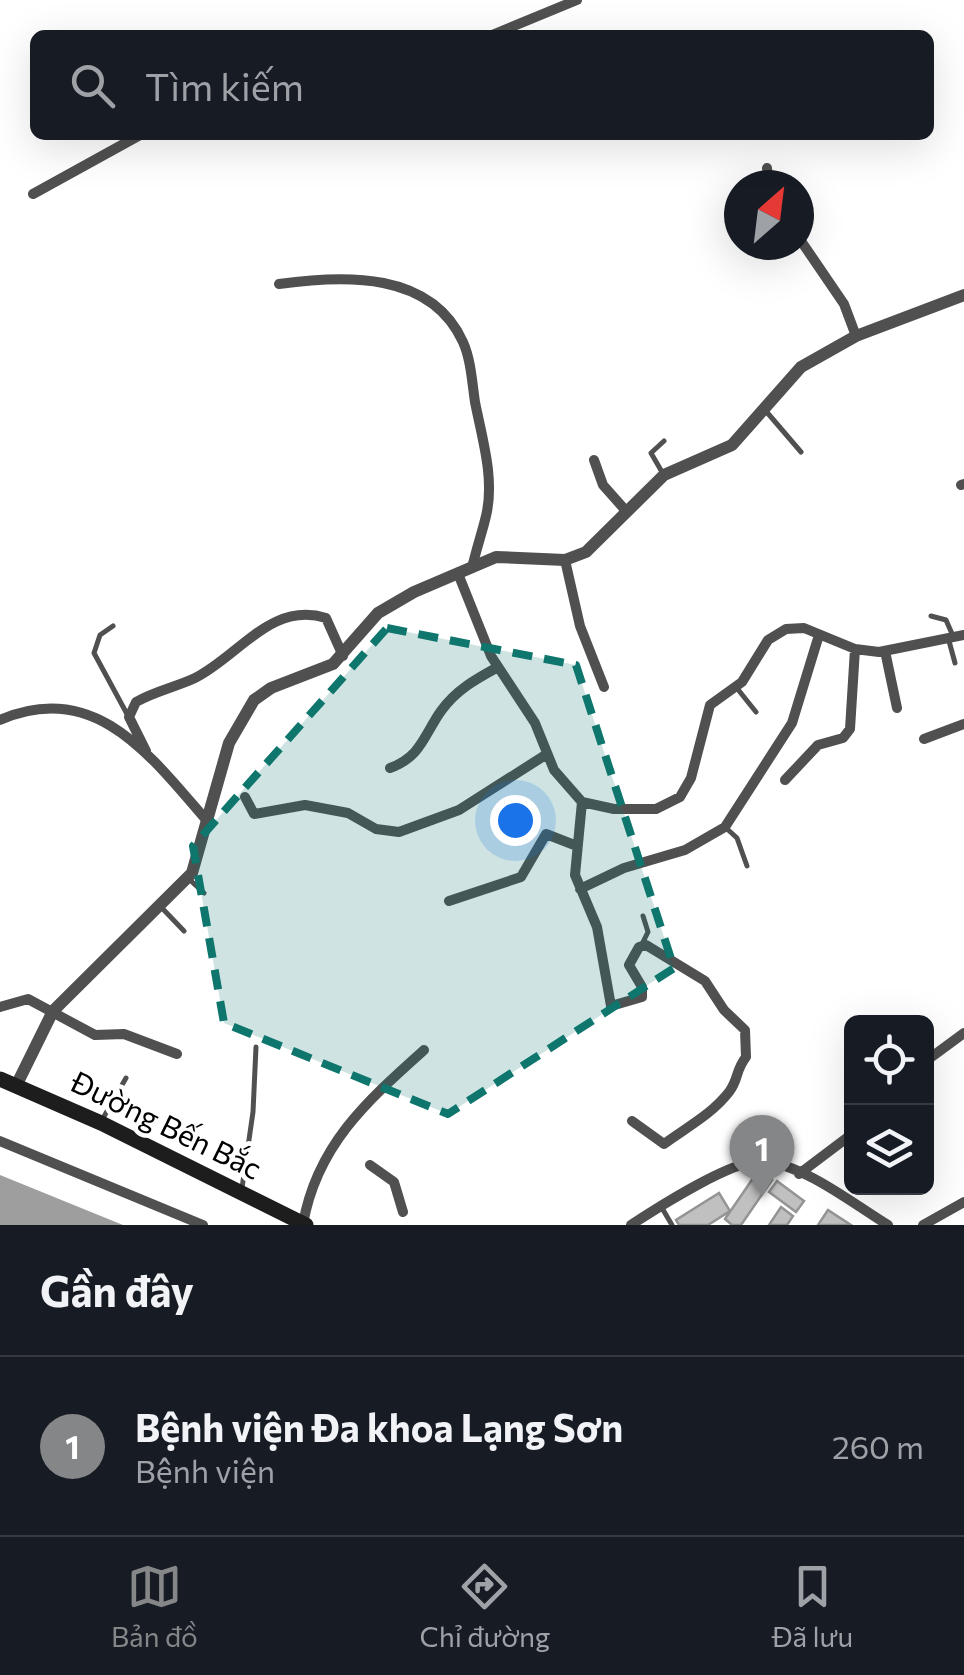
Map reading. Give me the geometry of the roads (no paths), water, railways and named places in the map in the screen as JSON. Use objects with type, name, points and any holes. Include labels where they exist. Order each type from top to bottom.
[{"type":"main road","name":"Đường Bến Bắc","points":[[0,1079],[101,1123],[304,1224]]},
{"type":"street","points":[[504,30],[577,0]]},
{"type":"street","points":[[32,194],[131,140]]},
{"type":"street","points":[[814,260],[844,304],[856,336]]},
{"type":"street","points":[[279,284],[346,276],[378,282],[427,300],[458,333],[467,353],[488,471],[486,514],[472,568]]},
{"type":"street","points":[[16,1084],[53,1012],[188,878],[199,859],[228,744],[254,700],[343,657],[389,604],[496,558],[565,560],[597,544],[664,475],[732,445],[801,367],[856,336],[964,296]]},
{"type":"street","points":[[594,460],[603,485],[627,512]]},
{"type":"street","points":[[565,560],[577,617],[604,686]]},
{"type":"street","points":[[459,576],[498,667],[527,709],[554,770],[582,802],[614,809],[656,809],[680,797],[691,778],[710,706],[736,687],[776,634],[794,626],[854,649],[885,651],[955,638]]},
{"type":"street","points":[[208,822],[146,751],[129,717],[136,702],[195,678],[276,620],[293,615],[326,618],[343,657]]},
{"type":"street","points":[[580,889],[636,864],[685,850],[726,827],[792,724],[819,635]]},
{"type":"street","points":[[784,780],[818,745],[843,738],[850,729],[854,649]]},
{"type":"street","points":[[885,651],[897,708]]},
{"type":"street","points":[[390,768],[406,762],[418,750],[442,709],[461,688],[498,667]]},
{"type":"street","points":[[0,720],[24,711],[62,707],[92,715],[146,751]]},
{"type":"street","points":[[924,739],[964,724]]},
{"type":"street","points":[[245,797],[254,814],[304,805],[348,813],[388,833],[459,810],[547,754]]},
{"type":"street","points":[[582,802],[574,875],[597,927],[611,1006],[642,997],[642,987],[629,964],[642,944],[684,964],[705,981],[724,1010],[745,1030],[748,1052],[735,1068],[731,1089],[710,1112],[664,1144],[632,1122]]},
{"type":"street","points":[[450,901],[522,877],[546,834],[578,846]]},
{"type":"street","points":[[0,1007],[23,998],[95,1034],[124,1034],[176,1054]]},
{"type":"street","points":[[934,1055],[964,1033]]},
{"type":"street","points":[[304,1224],[318,1166],[367,1104],[424,1050]]},
{"type":"street","points":[[0,1140],[204,1225]]},
{"type":"street","points":[[800,1174],[844,1140]]},
{"type":"street","points":[[632,1225],[750,1161],[774,1164],[800,1174],[888,1225]]},
{"type":"street","points":[[370,1165],[394,1182],[404,1212]]},
{"type":"street","points":[[924,1225],[964,1202]]},
{"type":"lane","points":[[763,408],[801,452]]},
{"type":"lane","points":[[664,441],[652,453],[664,475]]},
{"type":"lane","points":[[931,616],[946,620],[955,638],[955,663]]},
{"type":"lane","points":[[113,626],[100,635],[94,653],[129,717]]},
{"type":"lane","points":[[736,687],[756,712]]},
{"type":"lane","points":[[726,827],[736,838],[747,866]]},
{"type":"lane","points":[[188,878],[204,893]]},
{"type":"lane","points":[[161,907],[184,930]]},
{"type":"lane","points":[[642,944],[648,932],[643,916]]},
{"type":"lane","points":[[242,1193],[253,1112],[256,1047]]},
{"type":"lane","points":[[101,1123],[126,1078]]},
{"type":"lane","points":[[662,1208],[672,1225]]},
{"type":"place","name":"Bệnh viện Đa khoa Lạng Sơn","points":[[762,1197]]}]
